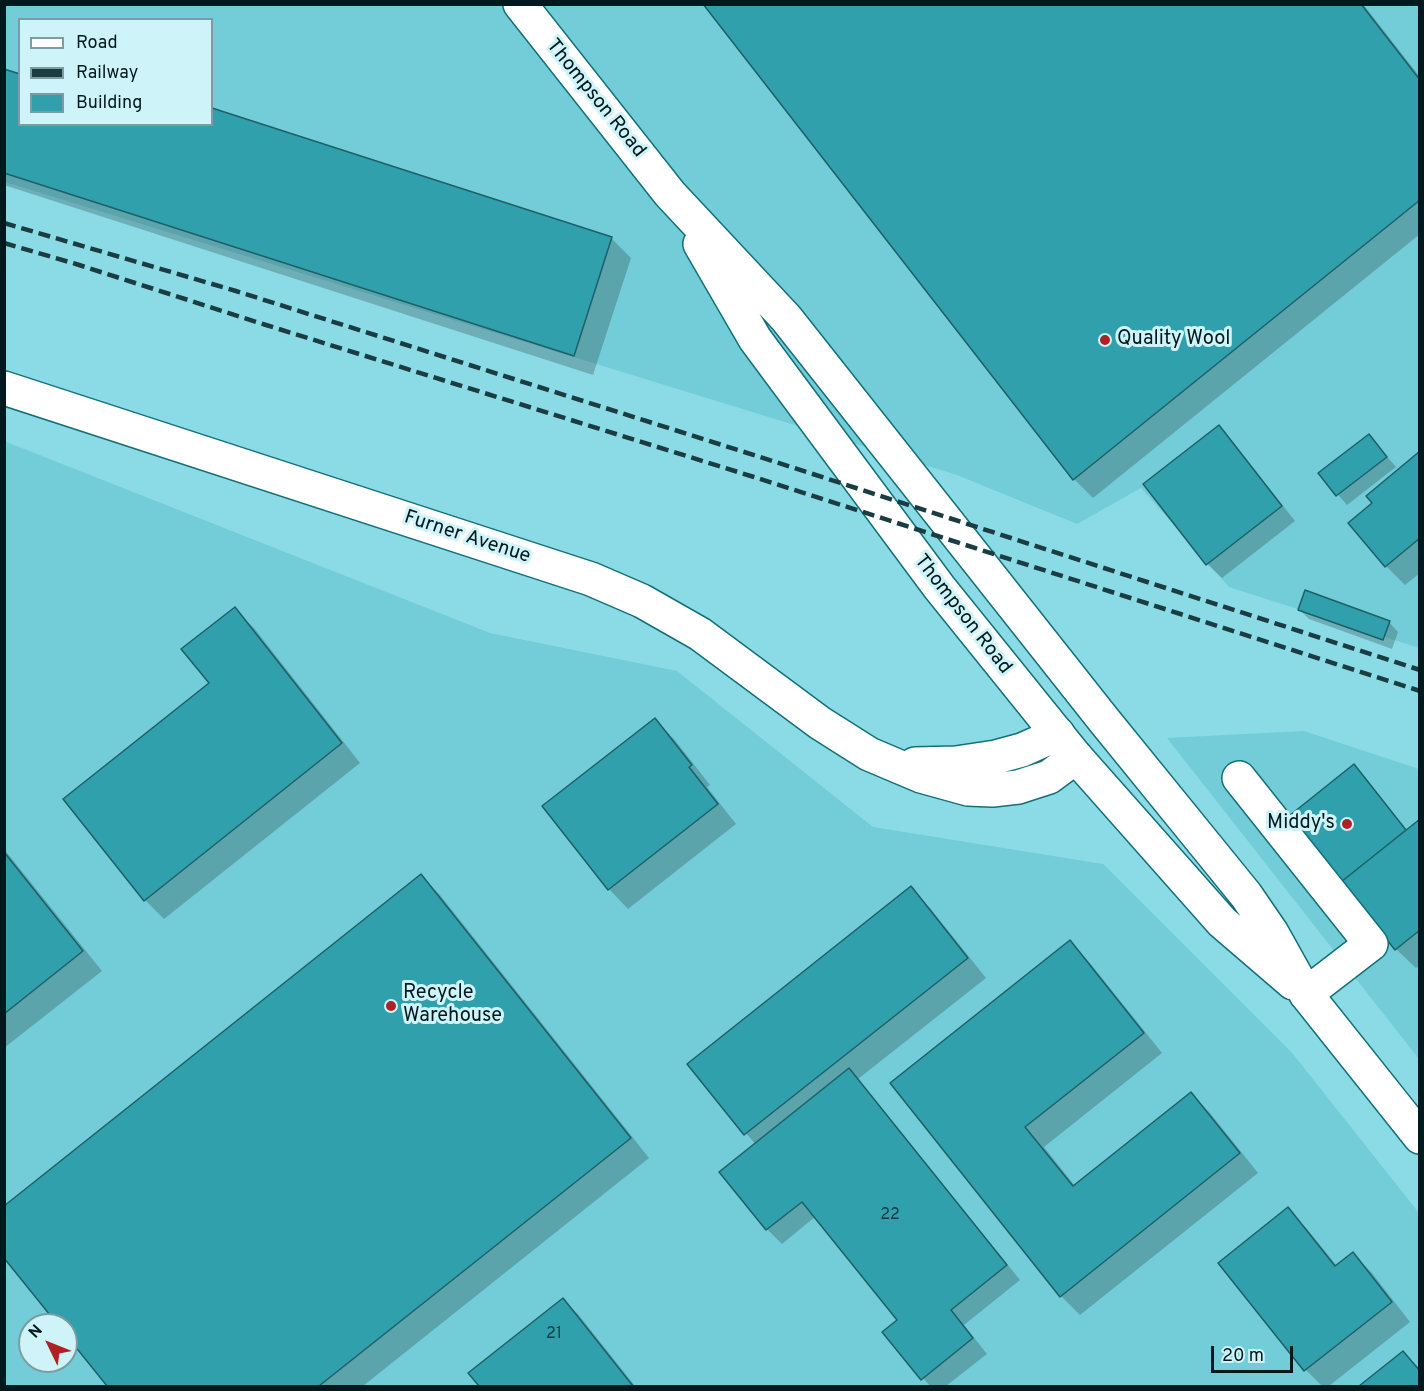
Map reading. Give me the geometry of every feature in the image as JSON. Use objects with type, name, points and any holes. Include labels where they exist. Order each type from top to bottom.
[{"type":"main road","name":"Thompson Road","points":[[520,4],[670,194],[786,318],[1103,719],[1246,895],[1267,926],[1306,994],[1419,1137]]},
{"type":"main road","name":"Thompson Road","points":[[670,194],[755,339],[939,587],[1067,745],[1222,922],[1262,959],[1306,994]]},
{"type":"main road","name":"Furner Avenue","points":[[4,388],[591,579],[642,601],[700,634],[820,723],[869,754],[939,782],[968,789],[992,790],[1041,781],[1054,774],[1067,745],[1103,719]]},
{"type":"main road","points":[[1239,778],[1371,944],[1306,994]]},
{"type":"shaded area","points":[[4,5],[1419,5],[1419,648],[1229,587],[1141,488],[1077,524],[957,475],[5,182]]},
{"type":"shaded area","points":[[4,441],[490,633],[677,671],[873,827],[1103,864],[1293,1054],[1419,1213],[1419,1386],[5,1386]]},
{"type":"shaded area","points":[[1304,731],[1419,769],[1419,1059],[1167,738]]},
{"type":"building","name":"Quality Wool","points":[[703,4],[1361,4],[1420,80],[1420,200],[1073,480]]},
{"type":"building","points":[[4,69],[18,73],[18,126],[213,126],[213,108],[612,237],[574,356],[4,173]]},
{"type":"building","points":[[1219,425],[1282,506],[1206,565],[1143,484]]},
{"type":"building","points":[[1369,434],[1387,457],[1336,496],[1318,473]]},
{"type":"building","points":[[1420,451],[1420,538],[1385,567],[1348,523],[1372,503],[1366,496]]},
{"type":"building","points":[[1305,590],[1390,621],[1383,640],[1298,610]]},
{"type":"building","points":[[235,607],[342,743],[144,901],[63,799],[209,683],[181,649]]},
{"type":"building","points":[[655,718],[692,765],[689,767],[718,804],[608,890],[542,806]]},
{"type":"building","points":[[1354,764],[1406,830],[1341,882],[1289,816]]},
{"type":"building","points":[[1420,819],[1420,930],[1395,950],[1341,882]]},
{"type":"building","points":[[4,852],[83,951],[4,1014]]},
{"type":"building","name":"Recycle Warehouse","points":[[421,874],[631,1138],[319,1386],[107,1386],[78,1350],[78,1313],[48,1313],[4,1258],[4,1206]]},
{"type":"building","points":[[911,886],[968,958],[744,1135],[687,1064]]},
{"type":"building","points":[[1070,940],[1144,1033],[1025,1127],[1073,1186],[1191,1092],[1240,1153],[1060,1297],[890,1083]]},
{"type":"building","points":[[849,1068],[1007,1265],[951,1310],[973,1338],[921,1380],[882,1332],[897,1320],[802,1202],[766,1230],[719,1172]]},
{"type":"building","points":[[1288,1207],[1335,1266],[1353,1252],[1392,1302],[1304,1371],[1218,1263]]},
{"type":"building","points":[[563,1298],[633,1386],[479,1386],[468,1373]]},
{"type":"building","points":[[1403,1351],[1420,1371],[1420,1386],[1359,1386]]},
{"type":"railway","points":[[4,223],[236,291],[1420,670]]},
{"type":"railway","points":[[4,243],[754,477],[1420,691]]},
{"type":"place","name":"Quality Wool","points":[[1105,340]]},
{"type":"place","name":"Middy's","points":[[1347,824]]},
{"type":"place","name":"Recycle Warehouse","points":[[391,1006]]}]
